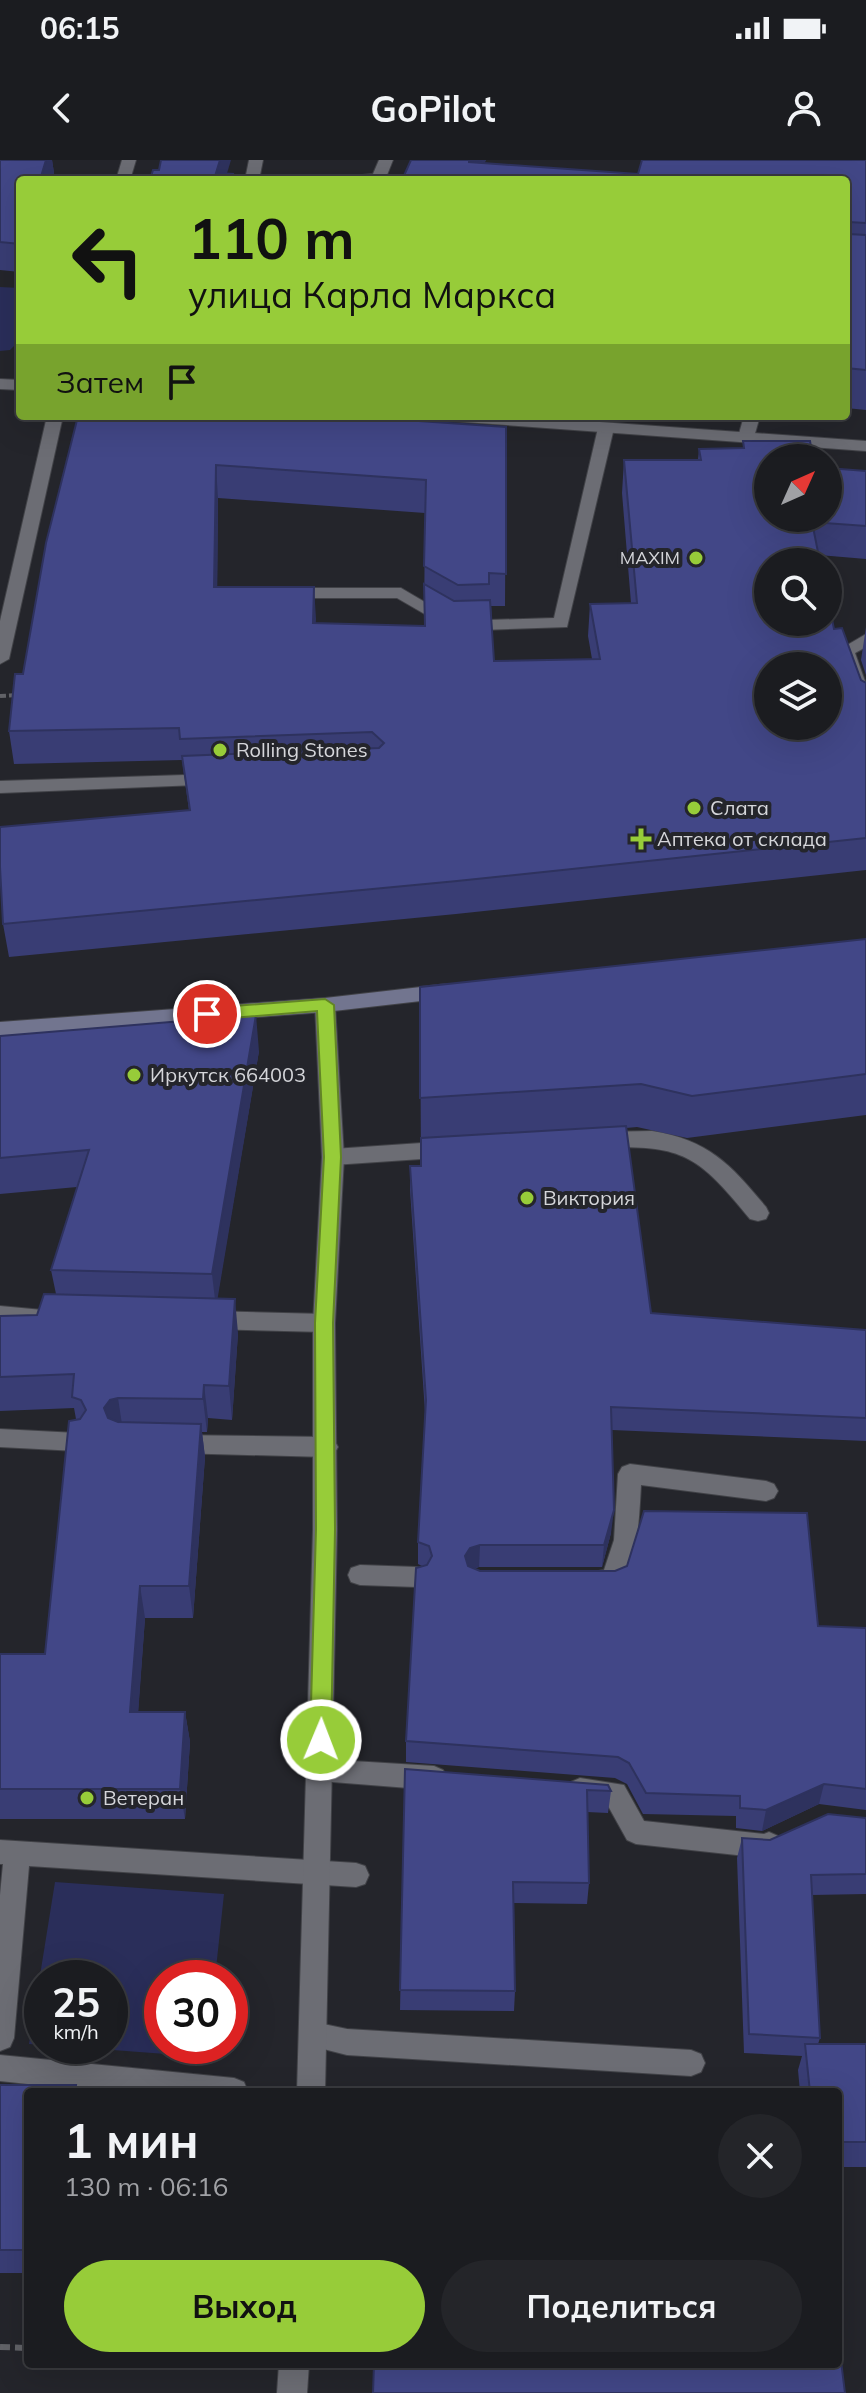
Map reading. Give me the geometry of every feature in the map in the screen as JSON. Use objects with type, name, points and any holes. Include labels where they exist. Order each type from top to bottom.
[{"type":"main road","points":[[0,1029],[325,1005],[463,989]]},
{"type":"street","points":[[0,659],[54,420]]},
{"type":"street","points":[[502,420],[866,446]]},
{"type":"street","points":[[746,437],[751,420]]},
{"type":"street","points":[[275,593],[401,593],[454,626],[561,623],[606,428]]},
{"type":"street","points":[[866,639],[846,651],[866,710]]},
{"type":"street","points":[[0,787],[232,779]]},
{"type":"street","points":[[311,2088],[326,1447],[324,1323],[333,1157],[325,1005]]},
{"type":"street","points":[[574,1142],[637,1138],[696,1148],[728,1175],[758,1213]]},
{"type":"street","points":[[333,1157],[479,1148]]},
{"type":"street","points":[[0,1315],[61,1317]]},
{"type":"street","points":[[183,1320],[324,1323]]},
{"type":"street","points":[[0,1438],[77,1442]]},
{"type":"street","points":[[156,1444],[326,1447]]},
{"type":"street","points":[[569,1580],[613,1580],[626,1540],[630,1474],[766,1491]]},
{"type":"street","points":[[360,1575],[417,1577]]},
{"type":"street","points":[[320,1770],[464,1780]]},
{"type":"street","points":[[555,1788],[615,1793],[636,1832],[764,1846],[792,1833]]},
{"type":"street","points":[[0,2038],[9,1852],[356,1875]]},
{"type":"street","points":[[314,2035],[347,2042],[691,2063]]},
{"type":"street","points":[[0,2068],[195,2088]]},
{"type":"street","points":[[292,2393],[294,2368]]},
{"type":"path","points":[[0,696],[32,695]]},
{"type":"path","points":[[0,2347],[24,2348]]},
{"type":"shaded area","points":[[0,287],[16,288],[16,344],[10,350],[0,351]]},
{"type":"shaded area","points":[[55,1882],[224,1894],[217,1960],[144,1960],[144,2052],[128,2051],[128,1960],[42,1960]]},
{"type":"building","points":[[0,160],[46,160],[41,176],[16,176],[16,244],[0,242]]},
{"type":"building","points":[[161,160],[220,160],[216,173],[233,174],[151,176],[153,170],[159,170]]},
{"type":"building","points":[[411,160],[469,160],[638,174],[642,160],[866,160],[866,223],[850,222],[850,176],[404,176]]},
{"type":"building","points":[[850,234],[866,235],[866,370],[850,368]]},
{"type":"building","points":[[77,420],[404,420],[506,427],[506,574],[489,573],[489,584],[458,585],[424,566],[426,480],[216,465],[214,587],[314,587],[313,623],[425,626],[424,584],[454,601],[490,600],[494,661],[600,659],[590,604],[637,603],[624,460],[701,460],[699,449],[744,448],[743,441],[810,441],[811,444],[754,444],[754,532],[814,532],[817,548],[754,548],[754,636],[842,636],[842,628],[861,680],[866,683],[866,838],[3,924],[0,827],[190,810],[182,756],[379,748],[384,743],[372,732],[180,739],[179,728],[9,731],[15,674],[23,674],[46,543]]},
{"type":"building","points":[[842,469],[866,471],[866,526],[842,524]]},
{"type":"building","points":[[866,939],[866,1074],[692,1096],[641,1084],[420,1098],[420,987]]},
{"type":"building","points":[[256,1015],[212,1274],[51,1270],[89,1150],[0,1158],[0,1036]]},
{"type":"building","points":[[626,1126],[651,1313],[866,1330],[866,1418],[611,1407],[614,1510],[604,1545],[480,1545],[470,1548],[465,1556],[468,1566],[480,1571],[615,1571],[627,1566],[644,1511],[807,1513],[818,1626],[866,1628],[866,1789],[824,1784],[766,1810],[740,1808],[740,1796],[646,1793],[629,1763],[618,1757],[406,1741],[416,1568],[427,1565],[432,1556],[429,1546],[418,1542],[426,1400],[410,1166],[421,1166],[421,1138]]},
{"type":"building","points":[[44,1294],[235,1299],[229,1386],[204,1385],[203,1399],[118,1398],[110,1400],[104,1408],[108,1418],[118,1422],[201,1424],[189,1586],[140,1586],[130,1712],[185,1712],[180,1789],[0,1789],[0,1654],[45,1654],[69,1421],[80,1419],[86,1410],[81,1400],[72,1397],[74,1374],[0,1377],[0,1316],[37,1315]]},
{"type":"building","points":[[405,1769],[608,1785],[611,1791],[587,1790],[589,1883],[513,1882],[515,1991],[400,1990]]},
{"type":"building","points":[[828,1814],[866,1818],[866,1874],[811,1875],[820,2038],[749,2034],[742,1838],[770,1840]]},
{"type":"building","points":[[805,2044],[866,2044],[866,2142],[842,2142],[842,2088],[810,2088]]},
{"type":"building","points":[[0,2085],[76,2085],[76,2088],[24,2088],[24,2250],[0,2250]]},
{"type":"building","points":[[374,2368],[842,2368],[845,2393],[373,2393]]},
{"type":"place","name":"MAXIM","points":[[696,558]]},
{"type":"place","name":"Rolling Stones","points":[[220,750]]},
{"type":"place","name":"Слата","points":[[694,808]]},
{"type":"place","name":"Аптека от склада","points":[[641,839]]},
{"type":"place","name":"Иркутск 664003","points":[[134,1075]]},
{"type":"place","name":"Виктория","points":[[527,1198]]},
{"type":"place","name":"Ветеран","points":[[87,1798]]},
{"type":"route","points":[[207,1014],[325,1005],[333,1157],[324,1323],[326,1447],[321,1740]]}]
